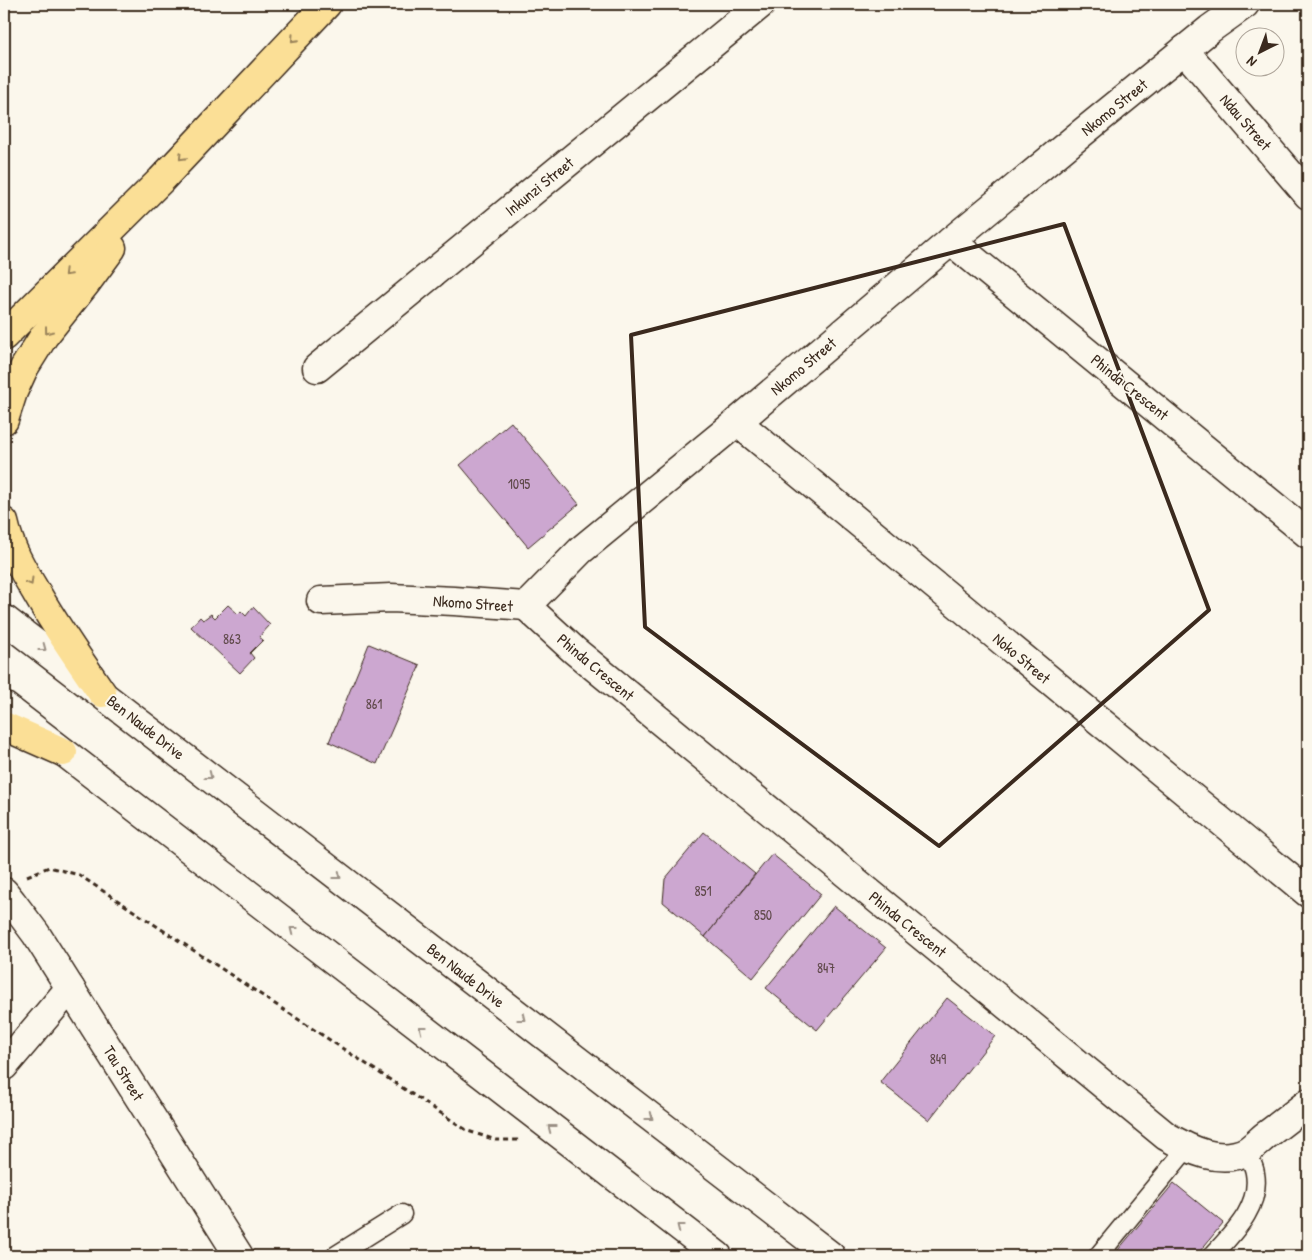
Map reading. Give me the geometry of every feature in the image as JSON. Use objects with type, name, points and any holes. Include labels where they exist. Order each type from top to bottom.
[{"type":"highway","points":[[4,336],[161,180],[327,4]]},
{"type":"highway","points":[[4,420],[13,392],[24,368],[44,336],[87,282],[161,180]]},
{"type":"highway","points":[[4,522],[6,534],[15,557],[49,614],[102,693]]},
{"type":"highway","points":[[4,726],[63,752]]},
{"type":"street","name":"Inkunzi Street","points":[[317,368],[761,4]]},
{"type":"street","name":"Nkomo Street","points":[[321,601],[391,598],[526,606],[581,550],[737,422],[950,241],[1210,29],[1245,4]]},
{"type":"street","name":"Ndau Street","points":[[1184,50],[1308,195]]},
{"type":"street","name":"Phinda Crescent","points":[[950,241],[1308,534]]},
{"type":"street","name":"Noko Street","points":[[737,422],[1308,893]]},
{"type":"street","name":"Phinda Crescent","points":[[526,606],[614,683],[1166,1136],[1188,1148],[1207,1154],[1230,1156],[1247,1151],[1308,1103]]},
{"type":"street","name":"Ben Naude Drive","points":[[4,619],[831,1256]]},
{"type":"street","points":[[4,706],[718,1256]]},
{"type":"street","name":"Tau Street","points":[[5,893],[36,934],[240,1256]]},
{"type":"street","points":[[4,1066],[70,988]]},
{"type":"lane","points":[[1098,1256],[1188,1148]]},
{"type":"lane","points":[[1212,1256],[1240,1226],[1250,1207],[1256,1189],[1255,1172],[1247,1151]]},
{"type":"lane","points":[[335,1256],[402,1214]]},
{"type":"path","points":[[5,893],[28,875],[49,867],[80,875],[468,1131],[496,1140],[521,1140],[530,1137],[544,1122]]},
{"type":"highlighted area","points":[[1064,224],[1209,610],[939,846],[645,627],[631,335]]},
{"type":"building","points":[[511,422],[579,504],[528,547],[460,465]]},
{"type":"building","points":[[228,605],[238,614],[241,611],[246,616],[253,607],[270,625],[259,637],[263,640],[250,653],[254,658],[240,673],[191,627],[200,617],[203,620],[211,614],[215,618]]},
{"type":"building","points":[[369,644],[420,665],[377,764],[329,742]]},
{"type":"building","points":[[704,832],[755,874],[705,937],[663,902],[665,879]]},
{"type":"building","points":[[772,854],[821,894],[753,978],[705,937]]},
{"type":"building","points":[[834,906],[886,948],[817,1030],[766,988]]},
{"type":"building","points":[[947,998],[995,1036],[929,1120],[880,1082]]},
{"type":"building","points":[[1174,1183],[1223,1223],[1196,1256],[1113,1256]]}]
